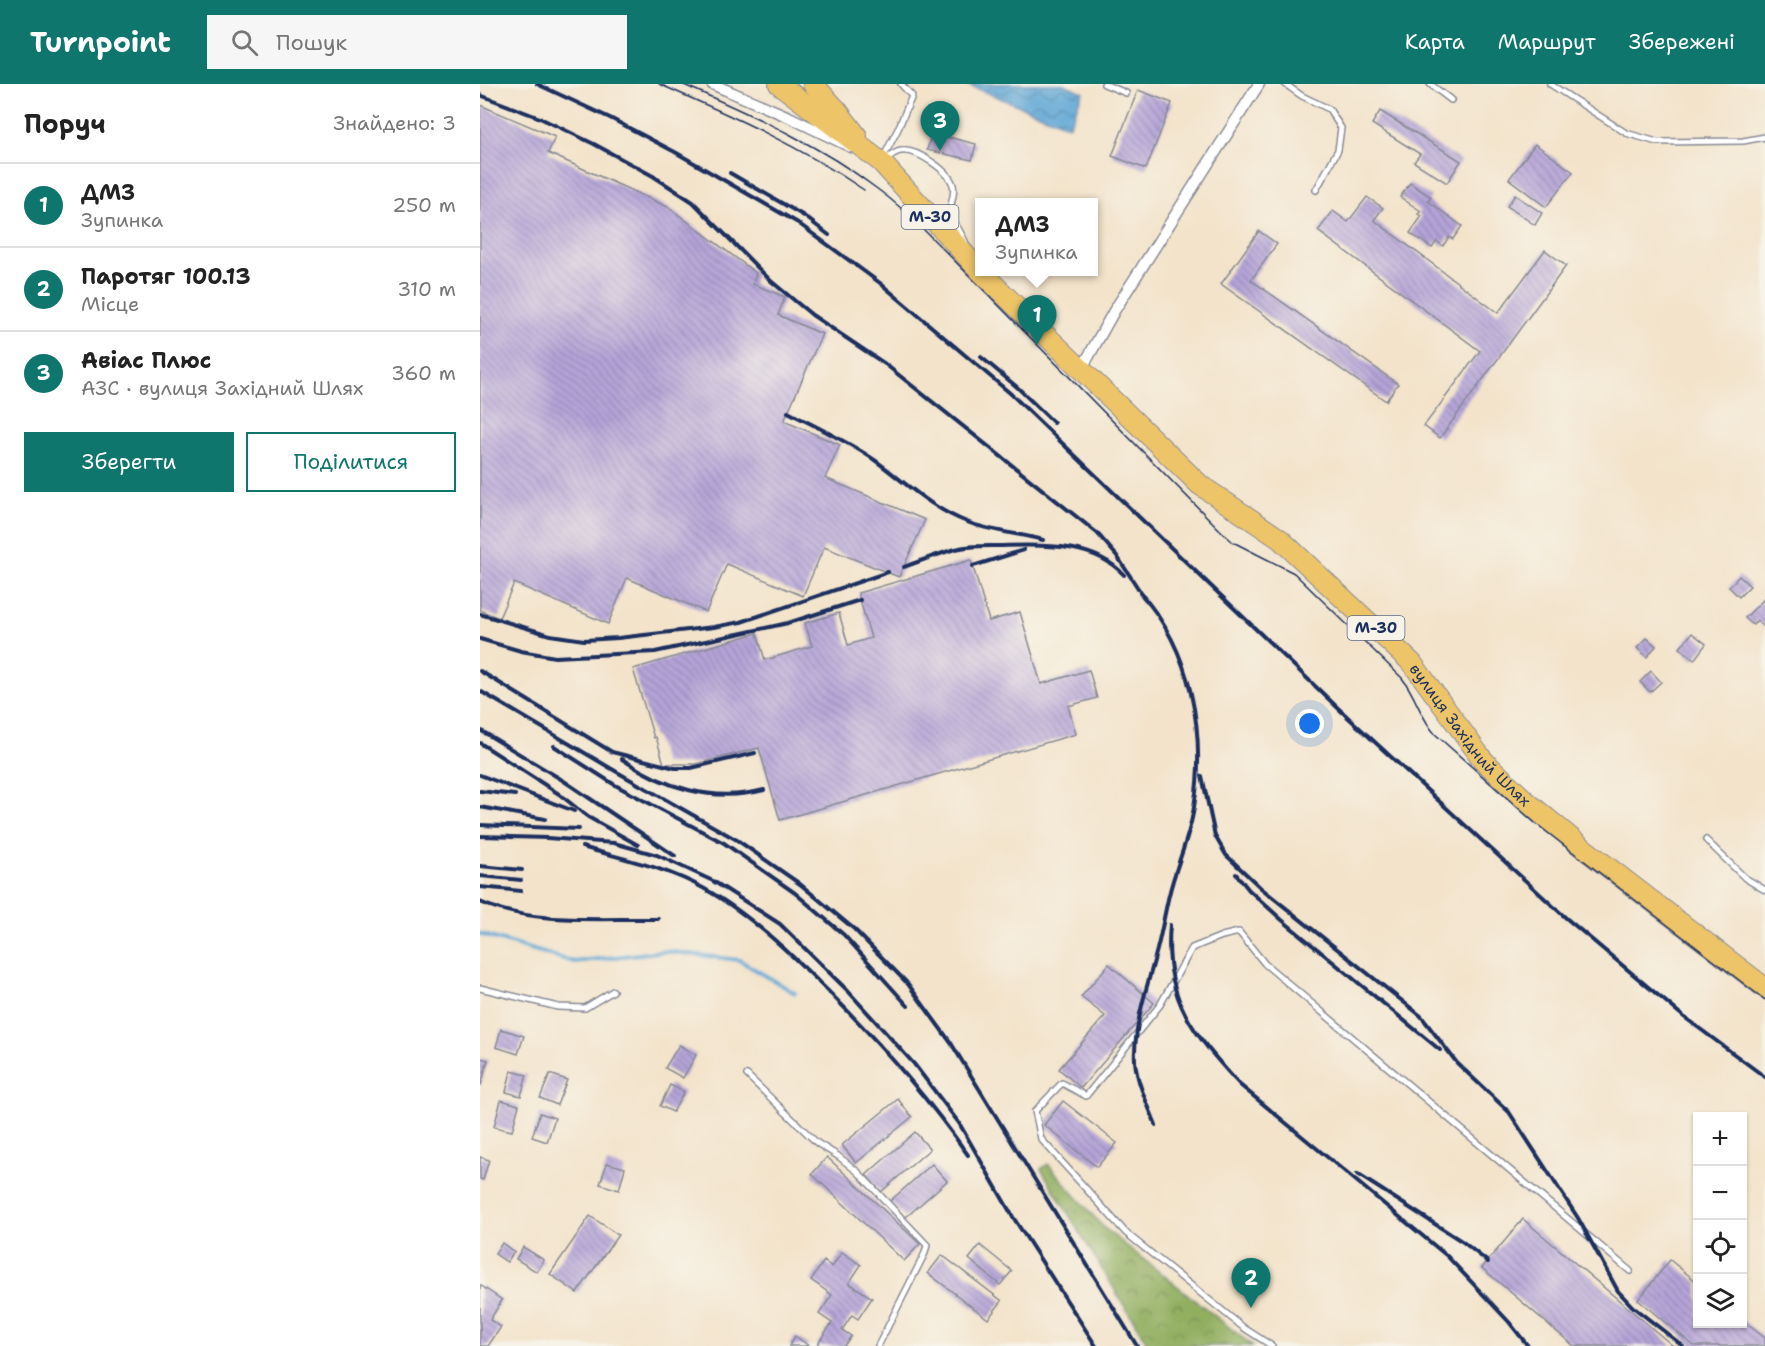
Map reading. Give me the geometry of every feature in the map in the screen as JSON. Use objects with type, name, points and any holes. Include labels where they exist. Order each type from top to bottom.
[{"type":"highway","name":"М-30","points":[[779,84],[874,156]]},
{"type":"highway","name":"М-30","points":[[813,84],[874,156]]},
{"type":"highway","name":"вулиця Західний Шлях","points":[[874,156],[975,266]]},
{"type":"highway","name":"вулиця Західний Шлях","points":[[985,276],[1200,485],[1286,545],[1412,663],[1483,760],[1526,801],[1583,848],[1765,988]]},
{"type":"street","name":"вулиця Західний Шлях","points":[[712,84],[874,156]]},
{"type":"street","points":[[1081,370],[1114,311],[1257,85]]},
{"type":"lane","points":[[874,156],[898,129],[912,96],[901,84]]},
{"type":"lane","points":[[1104,84],[1126,93]]},
{"type":"lane","points":[[1285,84],[1302,96],[1329,109],[1341,128],[1338,150],[1316,190]]},
{"type":"lane","points":[[1430,84],[1451,100]]},
{"type":"lane","points":[[1550,84],[1626,133],[1657,142],[1743,141],[1765,137]]},
{"type":"lane","points":[[874,156],[900,150],[909,151],[929,161],[951,180],[954,188],[951,212],[975,262]]},
{"type":"lane","points":[[1706,840],[1745,879],[1765,890]]},
{"type":"lane","points":[[1272,1346],[1244,1328],[1126,1233],[1041,1139],[1035,1111],[1062,1083],[1086,1096],[1160,1005],[1192,948],[1239,932],[1265,964],[1630,1270]]},
{"type":"lane","points":[[480,988],[558,1007],[585,1008],[613,991]]},
{"type":"lane","points":[[747,1075],[817,1143],[858,1172],[927,1245],[926,1253],[878,1346]]},
{"type":"green space","points":[[1048,1164],[1104,1228],[1253,1346],[1149,1346],[1041,1169]]},
{"type":"water","points":[[965,84],[1063,84],[1083,92],[1069,126]]},
{"type":"building","points":[[1138,90],[1172,103],[1146,169],[1112,156]]},
{"type":"building","points":[[480,105],[555,137],[548,153],[668,207],[756,273],[753,284],[785,297],[778,315],[822,334],[784,421],[840,445],[825,478],[925,520],[899,577],[824,547],[803,596],[727,564],[706,612],[627,578],[608,624],[514,583],[499,618],[480,610]]},
{"type":"building","points":[[1380,111],[1461,161],[1447,183],[1414,162],[1420,154],[1372,124]]},
{"type":"building","points":[[932,133],[976,144],[972,160],[927,150]]},
{"type":"building","points":[[1535,144],[1573,172],[1546,207],[1509,179]]},
{"type":"building","points":[[1410,183],[1431,197],[1428,201],[1462,226],[1453,239],[1449,237],[1443,246],[1437,241],[1432,248],[1410,233],[1422,216],[1418,214],[1421,211],[1400,197]]},
{"type":"building","points":[[1515,195],[1542,213],[1535,225],[1507,206]]},
{"type":"building","points":[[1367,197],[1383,208],[1374,220],[1498,313],[1545,250],[1566,266],[1440,438],[1424,426],[1480,351],[1318,231],[1333,211],[1348,222]]},
{"type":"building","points":[[1259,231],[1277,244],[1251,280],[1398,384],[1386,401],[1221,284]]},
{"type":"building","points":[[971,560],[989,621],[1020,612],[1041,684],[1089,670],[1097,698],[1068,706],[1076,734],[780,820],[759,748],[695,764],[664,764],[633,669],[757,633],[765,660],[812,646],[805,623],[839,613],[848,645],[871,638],[858,593]]},
{"type":"building","points":[[1739,576],[1750,586],[1739,597],[1729,587]]},
{"type":"building","points":[[1765,598],[1765,625],[1763,626],[1757,620],[1753,625],[1745,618]]},
{"type":"building","points":[[1692,633],[1706,644],[1694,660],[1680,648]]},
{"type":"building","points":[[1647,638],[1656,646],[1647,657],[1637,648]]},
{"type":"building","points":[[1651,671],[1661,682],[1650,692],[1640,682]]},
{"type":"building","points":[[1109,964],[1154,1003],[1081,1088],[1059,1069],[1105,1016],[1081,997]]},
{"type":"building","points":[[501,1029],[524,1036],[518,1054],[496,1047]]},
{"type":"building","points":[[679,1045],[696,1055],[683,1078],[665,1068]]},
{"type":"building","points":[[480,1058],[488,1060],[481,1085],[480,1085]]},
{"type":"building","points":[[511,1071],[527,1075],[521,1096],[506,1092]]},
{"type":"building","points":[[550,1074],[567,1080],[557,1105],[540,1098]]},
{"type":"building","points":[[670,1085],[684,1092],[673,1112],[660,1106]]},
{"type":"building","points":[[898,1099],[912,1117],[856,1163],[842,1145]]},
{"type":"building","points":[[501,1100],[519,1105],[512,1131],[494,1127]]},
{"type":"building","points":[[1063,1101],[1117,1143],[1097,1167],[1044,1125]]},
{"type":"building","points":[[540,1113],[555,1118],[547,1142],[532,1137]]},
{"type":"building","points":[[915,1132],[930,1149],[881,1192],[866,1175]]},
{"type":"building","points":[[480,1157],[489,1160],[483,1180],[480,1179]]},
{"type":"building","points":[[827,1157],[920,1244],[904,1261],[812,1174]]},
{"type":"building","points":[[607,1163],[625,1168],[619,1190],[600,1184]]},
{"type":"building","points":[[932,1164],[947,1181],[905,1218],[890,1201]]},
{"type":"building","points":[[590,1216],[618,1235],[577,1293],[550,1274]]},
{"type":"building","points":[[1523,1219],[1673,1346],[1574,1346],[1482,1268]]},
{"type":"building","points":[[502,1243],[514,1252],[507,1262],[495,1254]]},
{"type":"building","points":[[980,1245],[1012,1271],[1000,1285],[969,1259]]},
{"type":"building","points":[[523,1247],[544,1260],[537,1272],[516,1259]]},
{"type":"building","points":[[842,1252],[861,1265],[849,1283],[872,1298],[858,1319],[852,1315],[842,1330],[851,1336],[844,1346],[816,1346],[832,1323],[819,1314],[832,1295],[811,1280],[824,1261],[832,1267]]},
{"type":"building","points":[[942,1255],[1002,1301],[988,1319],[928,1273]]},
{"type":"building","points":[[1670,1260],[1693,1279],[1693,1328],[1747,1328],[1747,1324],[1765,1338],[1765,1346],[1694,1346],[1638,1300]]},
{"type":"building","points":[[480,1285],[502,1300],[490,1320],[501,1327],[488,1346],[480,1346]]},
{"type":"building","points":[[795,1336],[809,1346],[789,1346]]},
{"type":"waterway","points":[[480,934],[574,962],[665,951],[739,960],[795,993]]},
{"type":"tram line","points":[[659,84],[790,145],[864,190]]},
{"type":"tram line","points":[[682,84],[806,143],[853,172],[894,202],[1224,534],[1233,542],[1294,573],[1402,678],[1425,721],[1435,734],[1535,823],[1765,1000]]},
{"type":"railway","points":[[537,84],[675,152],[798,223],[880,283],[1011,394],[1339,709],[1566,918],[1684,1017],[1765,1077]]},
{"type":"railway","points":[[480,95],[540,118],[594,144],[653,176],[693,202],[771,281],[812,315],[885,364],[1097,533],[1117,556],[1145,599]]},
{"type":"railway","points":[[730,173],[804,216],[829,235]]},
{"type":"railway","points":[[981,357],[1017,387],[1054,423]]},
{"type":"railway","points":[[788,412],[866,454],[931,503],[954,517],[986,528],[1043,540]]},
{"type":"railway","points":[[904,567],[964,547],[1034,545],[1083,551],[1112,564],[1124,575]]},
{"type":"railway","points":[[973,566],[1024,550]]},
{"type":"railway","points":[[480,614],[550,635],[584,640],[618,638],[741,622],[888,572]]},
{"type":"railway","points":[[1140,593],[1158,616],[1183,666],[1191,694],[1198,750],[1192,818],[1169,895],[1137,1027],[1136,1070],[1156,1125]]},
{"type":"railway","points":[[480,639],[521,651],[555,657],[655,652],[788,623],[860,600]]},
{"type":"railway","points":[[480,671],[612,752],[675,768],[691,768],[755,753]]},
{"type":"railway","points":[[480,691],[737,840],[800,884],[854,929],[908,984],[951,1043],[1137,1346]]},
{"type":"railway","points":[[480,730],[564,781],[675,856]]},
{"type":"railway","points":[[480,743],[559,794],[588,817],[638,845]]},
{"type":"railway","points":[[554,746],[615,785],[724,843],[795,893],[844,935],[908,1006]]},
{"type":"railway","points":[[622,759],[672,785],[708,794],[745,794],[764,790]]},
{"type":"railway","points":[[480,775],[574,811]]},
{"type":"railway","points":[[1202,776],[1215,836],[1226,855],[1261,888],[1421,1016],[1457,1063],[1509,1112],[1578,1218],[1618,1291],[1633,1307],[1683,1346]]},
{"type":"railway","points":[[480,791],[515,795]]},
{"type":"railway","points":[[480,807],[545,819]]},
{"type":"railway","points":[[480,825],[579,829]]},
{"type":"railway","points":[[480,836],[614,843],[657,855],[713,881],[780,924],[848,991],[914,1064],[959,1123],[1013,1217],[1096,1346]]},
{"type":"railway","points":[[582,847],[674,874],[720,898],[753,922],[800,964],[866,1031],[919,1091],[968,1155]]},
{"type":"railway","points":[[480,866],[522,870]]},
{"type":"railway","points":[[1236,874],[1249,890],[1282,920],[1440,1050]]},
{"type":"railway","points":[[480,876],[521,880]]},
{"type":"railway","points":[[480,887],[521,891]]},
{"type":"railway","points":[[480,902],[500,909],[544,917],[658,919]]},
{"type":"railway","points":[[1170,925],[1169,951],[1177,995],[1185,1014],[1223,1067],[1240,1085],[1447,1256],[1509,1322],[1528,1346]]},
{"type":"railway","points":[[1357,1174],[1463,1242],[1488,1262]]},
{"type":"place","name":"Авіас Плюс","points":[[940,151]]},
{"type":"place","name":"ДМЗ","points":[[1037,345]]},
{"type":"place","name":"Паротяг 100.13","points":[[1251,1308]]}]
